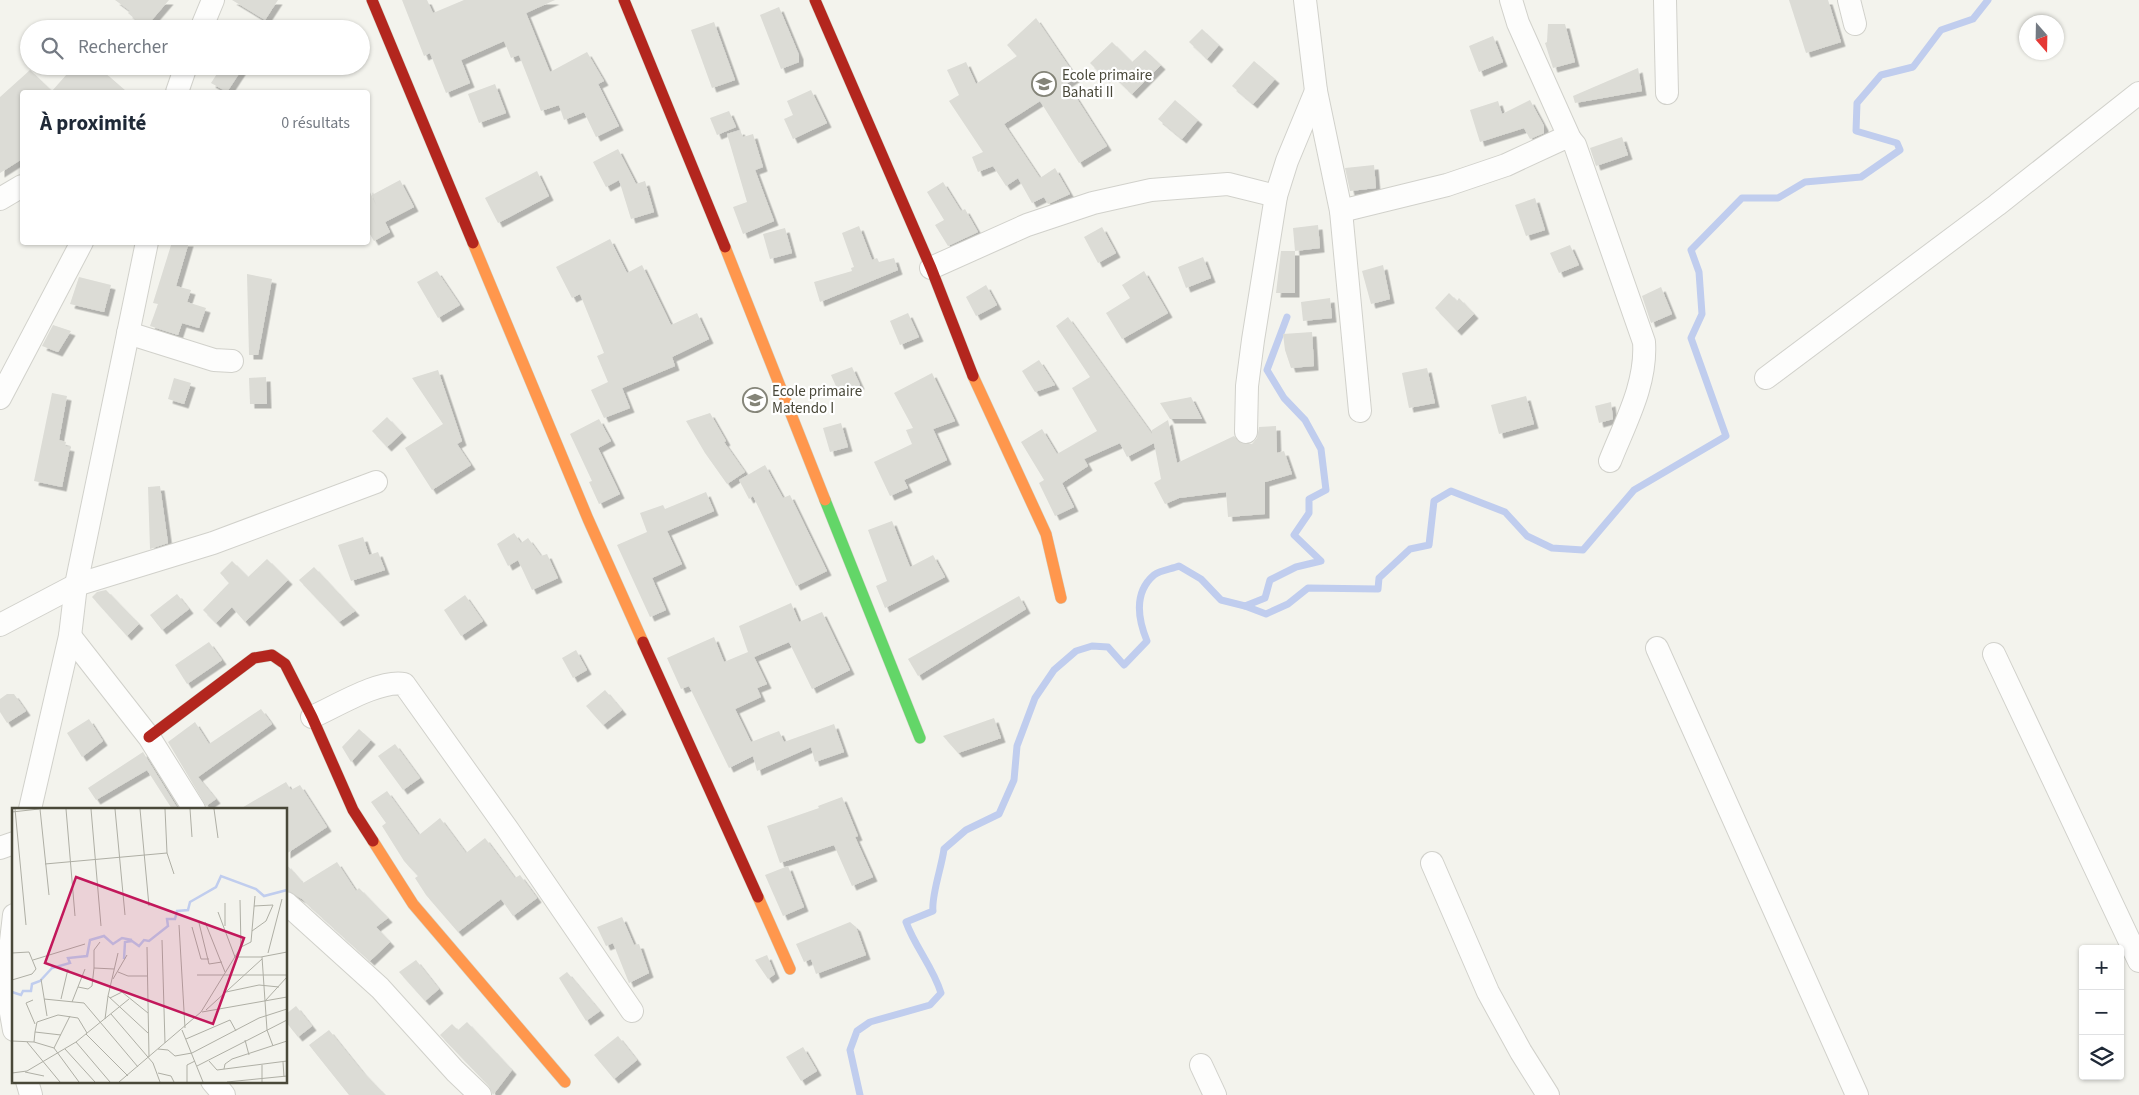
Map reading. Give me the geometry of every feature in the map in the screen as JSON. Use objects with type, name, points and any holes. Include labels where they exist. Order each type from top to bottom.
[{"type":"street","points":[[205,20],[213,0]]},
{"type":"street","points":[[372,0],[588,519],[790,969]]},
{"type":"street","points":[[624,0],[724,245],[920,738]]},
{"type":"street","points":[[815,0],[931,268],[976,385],[1046,534],[1061,598]]},
{"type":"street","points":[[1305,0],[1316,91],[1341,210],[1360,412]]},
{"type":"street","points":[[1511,0],[1518,24],[1574,145],[1644,342],[1646,363],[1610,461]]},
{"type":"street","points":[[1665,0],[1667,93]]},
{"type":"street","points":[[1849,0],[1855,24]]},
{"type":"street","points":[[175,90],[182,75]]},
{"type":"street","points":[[1246,432],[1247,386],[1276,196],[1287,162],[1316,91]]},
{"type":"street","points":[[1766,378],[1997,205],[2139,92]]},
{"type":"street","points":[[1341,210],[1447,185],[1506,165],[1562,139],[1570,139]]},
{"type":"street","points":[[931,268],[1027,225],[1093,203],[1151,190],[1228,184],[1276,196]]},
{"type":"street","points":[[0,198],[20,187]]},
{"type":"street","points":[[0,398],[80,245]]},
{"type":"street","points":[[30,808],[70,636],[76,585],[145,245]]},
{"type":"street","points":[[128,333],[214,360],[232,361]]},
{"type":"street","points":[[0,625],[76,585],[213,543],[376,482]]},
{"type":"street","points":[[70,636],[149,737],[193,808]]},
{"type":"street","points":[[1657,648],[1856,1095]]},
{"type":"street","points":[[1994,654],[2139,961]]},
{"type":"street","points":[[149,737],[254,658],[272,655],[285,664],[312,717],[353,810],[413,904],[455,950],[565,1082]]},
{"type":"street","points":[[312,717],[379,687],[395,682],[404,684],[508,830],[632,1010]]},
{"type":"street","points":[[0,848],[12,844]]},
{"type":"street","points":[[1432,863],[1488,992],[1520,1052],[1548,1095]]},
{"type":"street","points":[[288,905],[380,988],[455,1071],[480,1095]]},
{"type":"street","points":[[12,928],[3,987],[12,1022]]},
{"type":"street","points":[[1201,1065],[1215,1095]]},
{"type":"street","points":[[27,1082],[31,1095]]},
{"type":"street","points":[[213,1082],[224,1095]]},
{"type":"building","points":[[115,0],[169,0],[152,20],[136,20],[128,13],[130,11]]},
{"type":"building","points":[[232,0],[278,0],[265,20]]},
{"type":"building","points":[[402,0],[427,0],[433,13],[464,0],[555,0],[526,13],[550,72],[587,52],[604,81],[598,84],[619,126],[596,137],[584,112],[564,120],[559,105],[541,111],[519,55],[511,58],[504,41],[461,60],[470,83],[446,93],[430,53],[424,56]]},
{"type":"building","points":[[1789,0],[1828,0],[1841,42],[1806,53]]},
{"type":"building","points":[[779,7],[799,55],[799,62],[781,69],[760,15]]},
{"type":"building","points":[[1036,18],[1076,77],[1067,83],[1107,146],[1079,163],[1040,101],[1004,124],[1040,178],[1055,168],[1070,194],[1048,204],[1044,197],[1032,203],[1018,178],[1006,186],[993,166],[978,172],[972,157],[983,152],[949,101],[959,95],[947,70],[966,62],[976,84],[1017,56],[1007,45]]},
{"type":"building","points":[[714,22],[735,80],[712,88],[691,30]]},
{"type":"building","points":[[1548,24],[1565,24],[1575,62],[1553,68],[1545,43],[1547,42]]},
{"type":"building","points":[[1202,29],[1219,45],[1207,59],[1189,42]]},
{"type":"building","points":[[1493,36],[1503,62],[1479,72],[1469,46]]},
{"type":"building","points":[[1112,42],[1132,62],[1145,50],[1161,65],[1132,94],[1110,73],[1105,78],[1090,63]]},
{"type":"building","points":[[1254,61],[1275,79],[1253,104],[1232,86]]},
{"type":"building","points":[[1638,68],[1642,91],[1575,103],[1573,96]]},
{"type":"building","points":[[24,75],[35,75],[51,90],[20,90],[20,160],[0,173],[0,97]]},
{"type":"building","points":[[66,75],[107,75],[125,90],[53,90]]},
{"type":"building","points":[[216,75],[238,75],[228,90],[223,90],[211,83]]},
{"type":"building","points":[[495,84],[506,113],[479,123],[468,94]]},
{"type":"building","points":[[811,90],[827,123],[793,139],[784,119],[793,115],[787,101]]},
{"type":"building","points":[[1175,100],[1198,120],[1182,139],[1158,119]]},
{"type":"building","points":[[1530,100],[1544,126],[1544,133],[1530,139],[1524,128],[1480,142],[1470,110],[1498,101],[1502,114]]},
{"type":"building","points":[[729,111],[736,127],[717,135],[710,118]]},
{"type":"building","points":[[740,130],[743,137],[753,134],[763,167],[755,170],[774,221],[743,234],[733,207],[747,202],[727,134]]},
{"type":"building","points":[[1622,137],[1628,155],[1596,166],[1590,148]]},
{"type":"building","points":[[618,149],[636,184],[645,181],[654,212],[631,219],[619,180],[606,187],[593,162]]},
{"type":"building","points":[[1374,165],[1376,188],[1350,191],[1345,168]]},
{"type":"building","points":[[537,171],[549,196],[498,223],[485,198]]},
{"type":"building","points":[[400,180],[414,207],[385,222],[390,232],[374,241],[370,234],[370,192],[377,207],[372,195]]},
{"type":"building","points":[[943,182],[961,211],[965,209],[978,232],[948,246],[935,225],[944,220],[927,192]]},
{"type":"building","points":[[1535,198],[1545,230],[1526,236],[1515,205]]},
{"type":"building","points":[[1318,225],[1320,248],[1295,251],[1293,228]]},
{"type":"building","points":[[859,226],[872,260],[877,258],[879,262],[894,258],[898,270],[820,302],[814,282],[852,271],[851,268],[854,267],[842,233]]},
{"type":"building","points":[[1102,227],[1116,253],[1098,263],[1084,237]]},
{"type":"building","points":[[785,228],[792,253],[770,259],[763,234]]},
{"type":"building","points":[[610,239],[627,273],[642,265],[671,325],[697,313],[709,339],[672,357],[675,366],[622,388],[630,408],[604,418],[591,390],[608,382],[597,356],[604,353],[580,294],[572,298],[556,267]]},
{"type":"building","points":[[171,245],[188,245],[176,286],[191,290],[187,302],[206,308],[199,328],[182,323],[178,335],[150,326],[158,304],[153,303]]},
{"type":"building","points":[[1570,245],[1579,265],[1559,273],[1550,253]]},
{"type":"building","points":[[1281,251],[1295,251],[1295,293],[1276,293]]},
{"type":"building","points":[[1203,257],[1211,278],[1186,288],[1178,267]]},
{"type":"building","points":[[1383,265],[1390,299],[1371,304],[1362,271]]},
{"type":"building","points":[[437,271],[460,305],[438,318],[417,282]]},
{"type":"building","points":[[1144,271],[1168,313],[1122,339],[1106,313],[1130,298],[1122,285]]},
{"type":"building","points":[[247,274],[272,279],[258,355],[249,355]]},
{"type":"building","points":[[79,277],[111,285],[104,312],[70,304]]},
{"type":"building","points":[[986,285],[997,305],[976,316],[966,297]]},
{"type":"building","points":[[1661,287],[1672,314],[1651,323],[1642,296]]},
{"type":"building","points":[[1449,293],[1457,301],[1459,298],[1474,314],[1457,331],[1435,308]]},
{"type":"building","points":[[1330,298],[1332,318],[1303,321],[1301,302]]},
{"type":"building","points":[[908,313],[919,337],[900,345],[890,321]]},
{"type":"building","points":[[1068,317],[1152,434],[1152,430],[1168,420],[1177,463],[1234,436],[1240,443],[1252,444],[1257,438],[1259,427],[1276,426],[1277,453],[1284,451],[1292,474],[1265,482],[1265,514],[1228,517],[1226,492],[1179,498],[1165,504],[1154,483],[1161,479],[1154,443],[1127,457],[1120,443],[1084,459],[1088,466],[1062,483],[1074,507],[1055,516],[1039,483],[1044,480],[1021,442],[1042,429],[1057,454],[1097,431],[1072,388],[1090,377],[1056,326]]},
{"type":"building","points":[[53,325],[71,331],[58,352],[42,346]]},
{"type":"building","points":[[1312,332],[1314,366],[1291,368],[1285,350],[1283,334]]},
{"type":"building","points":[[1039,360],[1055,385],[1035,392],[1022,371]]},
{"type":"building","points":[[852,367],[860,385],[839,393],[831,375]]},
{"type":"building","points":[[1427,368],[1435,403],[1409,408],[1402,373]]},
{"type":"building","points":[[438,370],[462,441],[457,444],[471,465],[432,490],[405,448],[443,424],[412,378]]},
{"type":"building","points":[[932,373],[955,421],[933,429],[947,460],[904,480],[908,488],[890,496],[874,462],[912,444],[906,430],[913,428],[894,393]]},
{"type":"building","points":[[266,377],[267,404],[250,404],[249,378]]},
{"type":"building","points":[[174,378],[191,383],[184,404],[168,399]]},
{"type":"building","points":[[52,393],[67,396],[59,440],[66,442],[65,446],[70,447],[62,487],[34,481]]},
{"type":"building","points":[[1526,396],[1534,424],[1499,434],[1491,405]]},
{"type":"building","points":[[1191,397],[1202,419],[1170,419],[1160,403]]},
{"type":"building","points":[[1611,402],[1613,419],[1599,423],[1595,406]]},
{"type":"building","points":[[710,413],[726,441],[724,442],[745,472],[727,484],[705,453],[686,421]]},
{"type":"building","points":[[387,417],[402,433],[387,447],[372,431]]},
{"type":"building","points":[[599,419],[611,441],[598,448],[620,494],[599,504],[589,482],[592,481],[570,434]]},
{"type":"building","points":[[841,423],[848,447],[830,452],[823,428]]},
{"type":"building","points":[[765,465],[783,498],[790,495],[827,571],[796,586],[753,496],[749,499],[739,480]]},
{"type":"building","points":[[160,486],[168,543],[150,549],[148,487]]},
{"type":"building","points":[[706,492],[714,511],[667,531],[682,564],[652,578],[666,610],[650,617],[617,545],[647,532],[640,513],[663,505],[665,509]]},
{"type":"building","points":[[892,521],[910,567],[933,555],[945,577],[885,608],[876,586],[887,581],[868,530]]},
{"type":"building","points":[[514,533],[521,543],[528,538],[541,556],[547,554],[558,578],[532,590],[518,560],[508,566],[497,544]]},
{"type":"building","points":[[363,537],[369,555],[378,552],[385,570],[351,581],[338,545]]},
{"type":"building","points":[[267,559],[288,580],[245,622],[232,607],[216,623],[203,610],[229,583],[220,573],[232,561],[248,577]]},
{"type":"building","points":[[314,567],[355,611],[339,622],[299,580]]},
{"type":"building","points":[[106,590],[139,624],[127,636],[92,597],[97,592]]},
{"type":"building","points":[[177,594],[189,609],[162,630],[150,615]]},
{"type":"building","points":[[465,595],[483,621],[461,636],[444,610]]},
{"type":"building","points":[[1019,596],[1026,609],[918,676],[908,659]]},
{"type":"building","points":[[791,603],[799,622],[822,612],[850,670],[812,689],[789,642],[754,657],[767,684],[757,688],[761,697],[735,709],[751,742],[779,731],[784,742],[834,724],[844,752],[815,762],[811,747],[757,771],[753,756],[729,768],[689,686],[681,689],[667,658],[714,637],[724,662],[748,652],[739,626]]},
{"type":"building","points":[[209,642],[222,660],[187,684],[175,665]]},
{"type":"building","points":[[576,650],[587,670],[573,678],[562,658]]},
{"type":"building","points":[[605,690],[622,710],[603,725],[586,706]]},
{"type":"building","points":[[7,694],[14,694],[26,711],[7,723],[0,712],[0,699]]},
{"type":"building","points":[[261,709],[272,724],[198,777],[216,799],[206,806],[168,742],[195,722],[209,744]]},
{"type":"building","points":[[994,718],[1001,738],[958,753],[943,736]]},
{"type":"building","points":[[89,719],[103,741],[82,757],[67,733]]},
{"type":"building","points":[[359,729],[371,740],[351,762],[342,747]]},
{"type":"building","points":[[395,744],[420,778],[403,790],[378,756]]},
{"type":"building","points":[[143,752],[177,808],[171,808],[147,770],[96,800],[88,788]]},
{"type":"building","points":[[286,782],[291,790],[300,785],[327,827],[288,853],[288,808],[242,808]]},
{"type":"building","points":[[387,791],[419,835],[440,818],[466,853],[485,838],[515,878],[520,875],[537,898],[513,916],[501,899],[458,932],[426,895],[415,878],[418,876],[404,861],[382,826],[386,823],[371,802]]},
{"type":"building","points":[[842,797],[858,836],[855,837],[873,877],[852,886],[834,845],[780,863],[767,826],[819,808],[818,806]]},
{"type":"building","points":[[337,862],[356,891],[359,888],[388,918],[376,927],[390,942],[370,961],[302,899],[288,891],[288,866],[303,883]]},
{"type":"building","points":[[788,866],[804,907],[783,916],[765,875]]},
{"type":"building","points":[[622,917],[634,945],[639,944],[649,973],[629,983],[613,943],[606,946],[597,927]]},
{"type":"building","points":[[850,922],[856,927],[866,955],[816,974],[811,959],[804,962],[796,944]]},
{"type":"building","points":[[767,955],[775,974],[768,979],[755,960]]},
{"type":"building","points":[[416,960],[439,989],[425,1001],[399,972]]},
{"type":"building","points":[[567,972],[600,1011],[586,1021],[559,978]]},
{"type":"building","points":[[296,1006],[312,1026],[298,1037],[288,1024],[288,1012]]},
{"type":"building","points":[[467,1022],[512,1070],[493,1095],[489,1086],[440,1035],[452,1024],[458,1030]]},
{"type":"building","points":[[329,1030],[362,1071],[385,1095],[349,1095],[309,1045]]},
{"type":"building","points":[[618,1036],[637,1060],[614,1079],[594,1055]]},
{"type":"building","points":[[803,1047],[817,1071],[801,1081],[786,1057]]},
{"type":"waterway","points":[[1245,606],[1266,614],[1288,604],[1308,588],[1378,589],[1379,578],[1410,549],[1429,545],[1434,501],[1451,491],[1505,512],[1527,536],[1552,548],[1583,550],[1634,490],[1726,436],[1691,338],[1702,314],[1699,272],[1691,250],[1742,198],[1778,198],[1805,182],[1861,177],[1900,150],[1897,143],[1856,131],[1857,103],[1881,75],[1913,67],[1941,30],[1973,19],[1988,0]]},
{"type":"waterway","points":[[860,1095],[850,1050],[857,1031],[870,1022],[930,1005],[941,993],[906,922],[933,911],[944,849],[966,830],[999,814],[1014,780],[1017,746],[1035,698],[1054,670],[1076,651],[1092,646],[1108,647],[1124,665],[1147,641],[1141,624],[1140,598],[1147,582],[1159,572],[1179,566],[1201,579],[1221,600],[1245,606],[1265,598],[1270,580],[1296,567],[1321,561],[1294,535],[1309,513],[1309,499],[1326,490],[1321,449],[1305,420],[1284,398],[1267,370],[1287,317]]},
{"type":"traffic: fast","points":[[825,500],[920,738]]},
{"type":"traffic: slow","points":[[473,243],[588,519],[643,642]]},
{"type":"traffic: slow","points":[[725,247],[825,500]]},
{"type":"traffic: slow","points":[[973,376],[1046,534],[1061,598]]},
{"type":"traffic: slow","points":[[373,841],[413,904],[565,1082]]},
{"type":"traffic: slow","points":[[758,897],[790,969]]},
{"type":"traffic: jam","points":[[372,0],[473,243]]},
{"type":"traffic: jam","points":[[624,0],[725,247]]},
{"type":"traffic: jam","points":[[815,0],[931,268],[973,376]]},
{"type":"traffic: jam","points":[[643,642],[758,897]]},
{"type":"traffic: jam","points":[[149,737],[254,658],[272,655],[285,664],[312,717],[353,810],[373,841]]},
{"type":"place","name":"Ecole primaire Bahati II","points":[[1044,84]]},
{"type":"place","name":"Ecole primaire Matendo I","points":[[755,400]]}]
